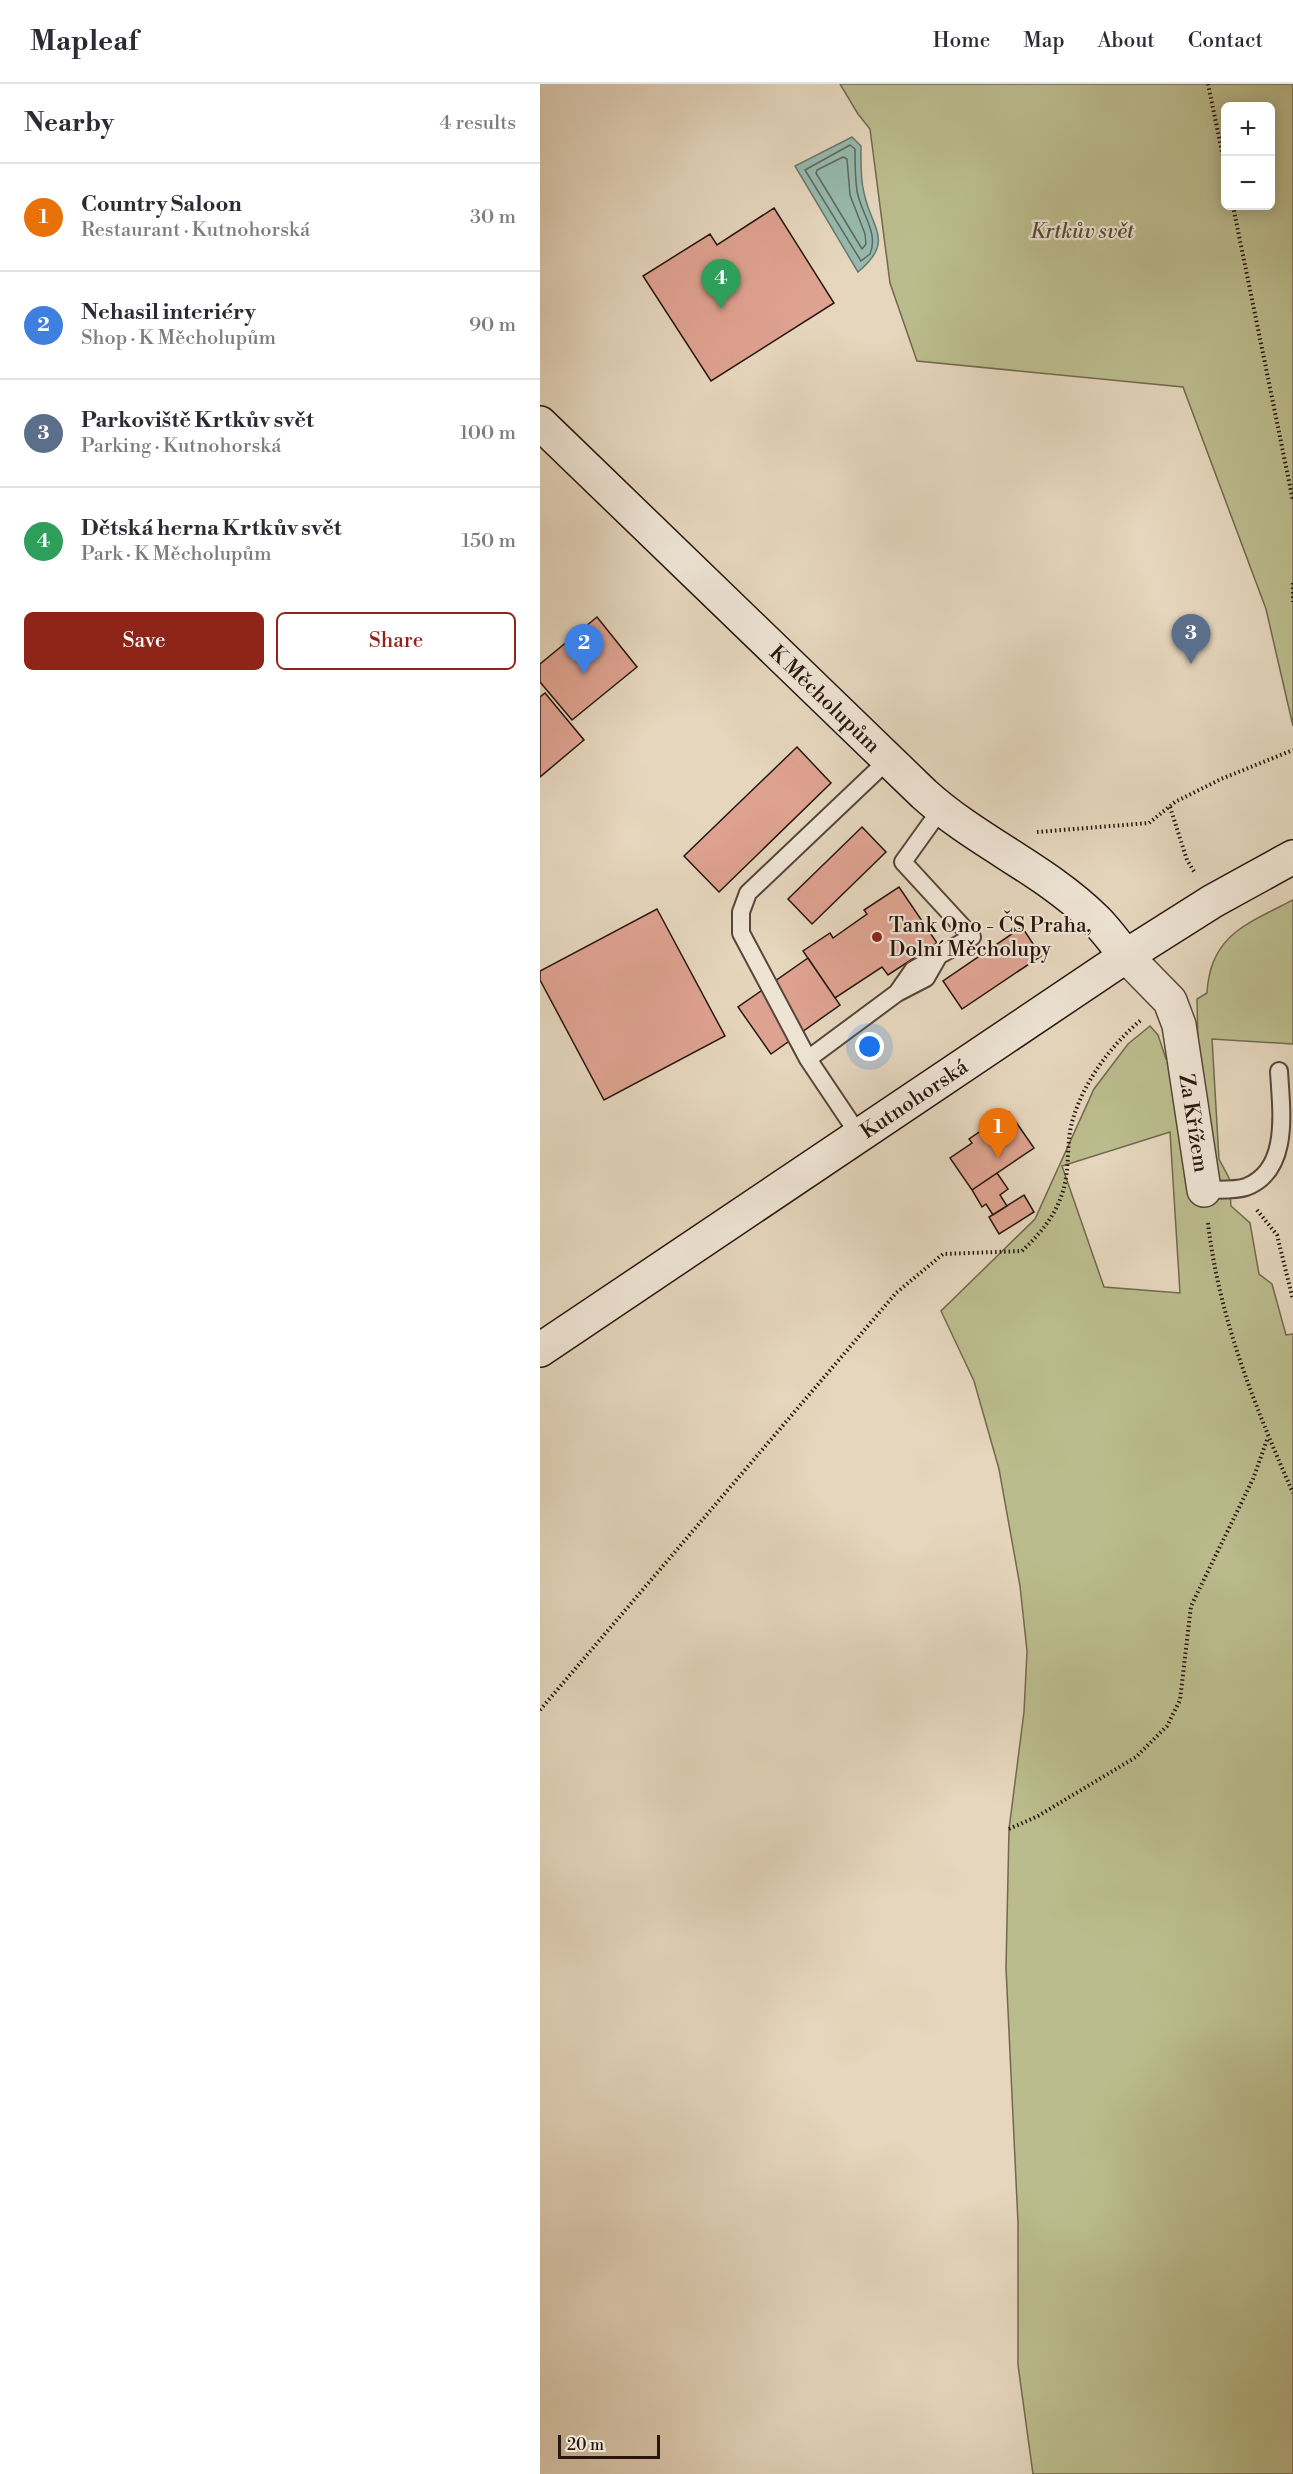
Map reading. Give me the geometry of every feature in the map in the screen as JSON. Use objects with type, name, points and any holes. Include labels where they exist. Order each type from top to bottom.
[{"type":"street","name":"K Měcholupům","points":[[540,423],[940,809],[1068,896],[1096,920],[1126,956]]},
{"type":"street","name":"Kutnohorská","points":[[540,1350],[1126,956],[1213,901],[1293,857]]},
{"type":"street","name":"Za Křížem","points":[[1126,956],[1170,1001],[1179,1025],[1204,1190]]},
{"type":"lane","points":[[859,1135],[808,1059],[741,933],[741,912],[748,893],[888,760]]},
{"type":"lane","points":[[808,1059],[897,993],[913,970],[972,937],[903,862],[940,809]]},
{"type":"lane","points":[[1204,1190],[1244,1188],[1257,1182],[1269,1169],[1278,1150],[1281,1128],[1279,1071]]},
{"type":"path","points":[[1208,84],[1223,156]]},
{"type":"path","points":[[1234,210],[1293,501]]},
{"type":"path","points":[[1293,583],[1293,602]]},
{"type":"path","points":[[1027,833],[1149,823],[1170,807],[1221,778],[1293,750]]},
{"type":"path","points":[[1170,807],[1187,861],[1196,874]]},
{"type":"path","points":[[540,1710],[896,1293],[943,1254],[1022,1251],[1044,1230],[1064,1191],[1072,1122],[1084,1093],[1102,1061],[1142,1019]]},
{"type":"path","points":[[1204,1190],[1211,1251],[1229,1325],[1268,1437],[1293,1493]]},
{"type":"path","points":[[1255,1209],[1277,1235],[1293,1300]]},
{"type":"path","points":[[1009,1829],[1038,1816],[1136,1757],[1167,1726],[1180,1700],[1191,1605],[1253,1479],[1268,1437]]},
{"type":"green space","name":"Krtkův svět","points":[[840,84],[1293,84],[1293,726],[1266,609],[1183,387],[917,361],[890,283],[870,129]]},
{"type":"green space","points":[[1293,900],[1293,1044],[1212,1039],[1219,1159],[1229,1178],[1231,1206],[1250,1223],[1259,1274],[1272,1284],[1286,1335],[1293,1334],[1293,2474],[1033,2474],[1018,2365],[1018,2223],[1006,1968],[1009,1829],[1024,1712],[1027,1651],[1020,1586],[999,1469],[974,1381],[941,1311],[1035,1219],[1094,1089],[1128,1044],[1150,1026],[1158,1035],[1166,1059],[1198,1044],[1197,999],[1207,993],[1215,957],[1223,944],[1246,925]],"holes":[[[1170,1132],[1180,1293],[1104,1287],[1062,1166]]]},
{"type":"water","points":[[852,137],[861,146],[863,187],[878,235],[876,252],[858,272],[795,166]]},
{"type":"building","points":[[774,208],[834,303],[711,381],[643,276],[710,234],[717,245]]},
{"type":"building","points":[[597,617],[637,667],[572,720],[540,682],[540,664]]},
{"type":"building","points":[[545,693],[584,740],[540,777],[540,697]]},
{"type":"building","points":[[797,747],[831,783],[719,892],[684,856]]},
{"type":"building","points":[[862,827],[886,852],[812,924],[788,899]]},
{"type":"building","points":[[899,887],[937,943],[888,975],[882,967],[835,998],[803,951],[830,933],[833,938],[867,914],[864,910]]},
{"type":"building","points":[[657,909],[725,1036],[604,1100],[540,980],[540,971]]},
{"type":"building","points":[[1022,927],[1041,956],[962,1009],[943,981]]},
{"type":"building","points":[[808,958],[840,1005],[771,1054],[738,1007]]},
{"type":"building","points":[[1009,1112],[1034,1148],[972,1190],[950,1158],[972,1143],[969,1139]]},
{"type":"building","points":[[997,1173],[1008,1189],[1000,1195],[1007,1206],[993,1215],[986,1204],[982,1207],[972,1190]]},
{"type":"building","points":[[1024,1195],[1034,1212],[999,1234],[989,1217]]},
{"type":"place","name":"Dětská herna Krtkův svět","points":[[721,309]]},
{"type":"place","name":"Parkoviště Krtkův svět","points":[[1191,664]]},
{"type":"place","name":"Nehasil interiéry","points":[[584,674]]},
{"type":"place","name":"Tank Ono - ČS Praha, Dolní Měcholupy","points":[[877,937]]},
{"type":"place","name":"Country Saloon","points":[[998,1158]]}]
